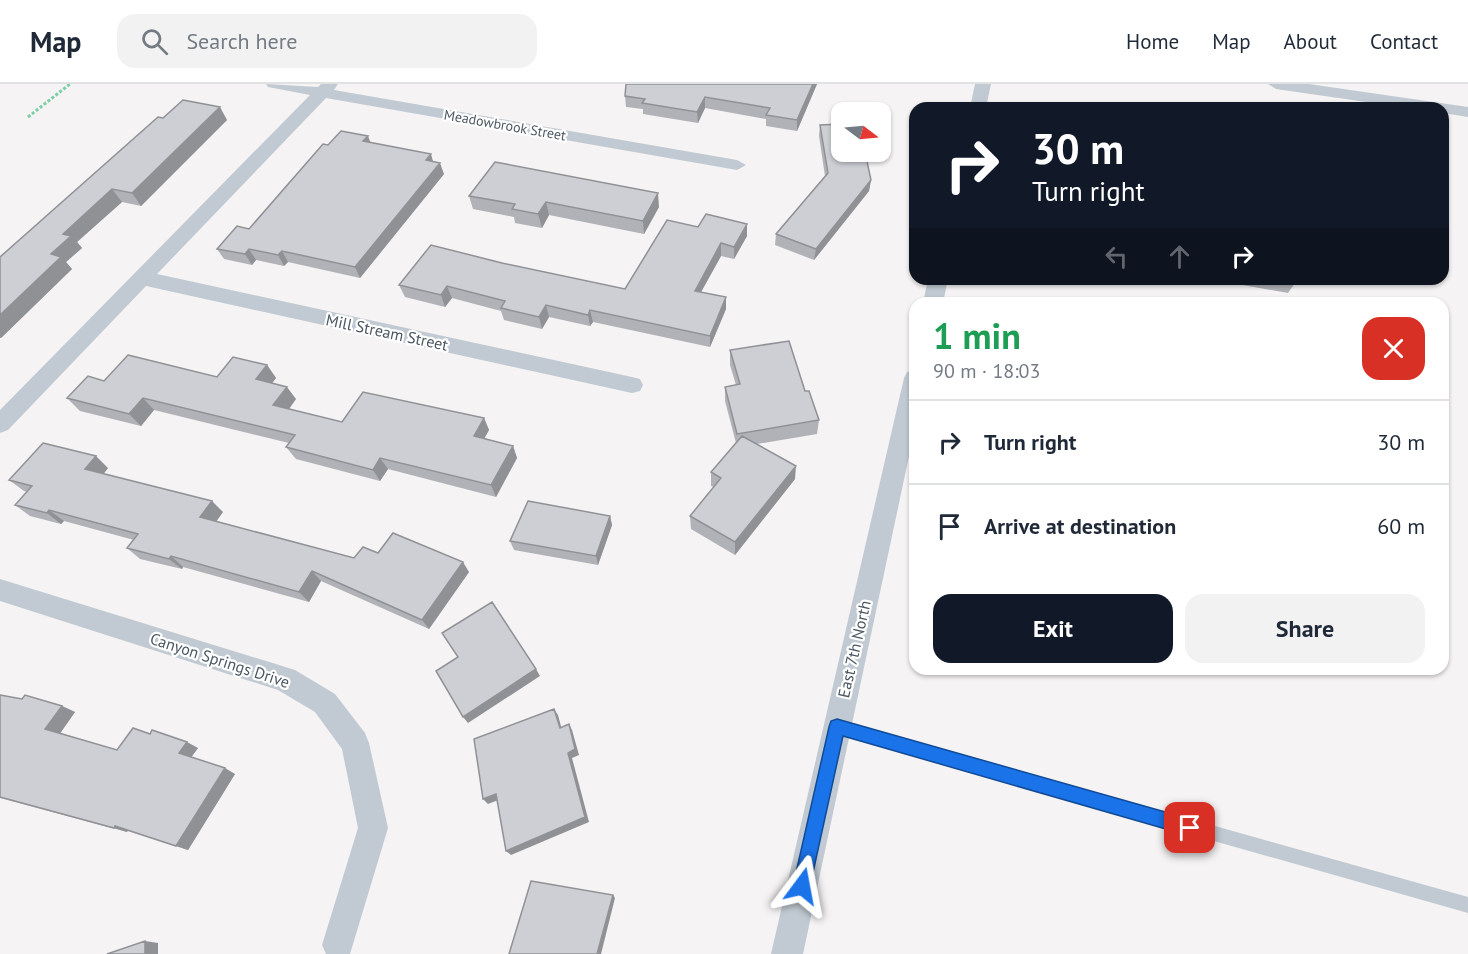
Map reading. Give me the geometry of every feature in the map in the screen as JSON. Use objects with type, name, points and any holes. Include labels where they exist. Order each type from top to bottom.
[{"type":"street","name":"Meadowbrook Street","points":[[274,84],[326,88],[737,165]]},
{"type":"street","points":[[979,102],[983,84]]},
{"type":"street","points":[[1276,84],[1326,88],[1407,102]]},
{"type":"street","points":[[0,424],[326,88]]},
{"type":"street","points":[[1449,109],[1468,112]]},
{"type":"street","name":"Mill Stream Street","points":[[142,278],[632,385]]},
{"type":"street","name":"East 7th North","points":[[787,954],[909,405]]},
{"type":"street","name":"Canyon Springs Drive","points":[[0,590],[285,678],[325,703],[355,743],[373,828],[338,945]]},
{"type":"lane","points":[[837,727],[1468,905]]},
{"type":"path","points":[[28,117],[70,84]]},
{"type":"building","points":[[626,84],[813,84],[797,120],[766,115],[770,108],[705,97],[697,112],[642,103],[645,99],[625,96]]},
{"type":"building","points":[[183,100],[220,107],[132,193],[112,189],[63,234],[71,236],[51,254],[61,257],[0,315],[0,257],[158,117],[163,118]]},
{"type":"building","points":[[831,124],[831,162],[867,162],[871,180],[816,249],[776,234],[828,173],[820,125]]},
{"type":"building","points":[[341,131],[368,136],[363,141],[431,154],[426,160],[440,163],[355,267],[282,251],[278,255],[249,249],[245,254],[217,249],[237,226],[249,229],[323,144],[328,145]]},
{"type":"building","points":[[495,162],[658,193],[643,221],[546,202],[538,214],[512,209],[515,204],[469,196]]},
{"type":"building","points":[[706,214],[747,224],[734,247],[721,243],[695,291],[726,297],[710,336],[590,310],[588,315],[546,305],[539,317],[501,308],[505,301],[447,286],[441,295],[399,285],[431,245],[502,263],[625,289],[667,220],[698,227]]},
{"type":"building","points":[[789,341],[805,391],[809,391],[819,420],[737,434],[725,387],[740,384],[730,350]]},
{"type":"building","points":[[128,355],[217,377],[233,357],[267,365],[256,379],[287,387],[273,405],[342,422],[363,392],[484,418],[474,436],[513,446],[491,485],[380,458],[373,470],[286,447],[295,435],[143,398],[129,414],[67,398],[88,376],[104,381]]},
{"type":"building","points":[[742,436],[796,466],[735,542],[690,516],[721,478],[711,472]]},
{"type":"building","points":[[43,443],[96,456],[85,469],[212,501],[200,517],[354,558],[363,547],[378,553],[393,533],[463,562],[422,620],[312,571],[299,592],[171,556],[169,559],[127,548],[138,534],[49,510],[47,513],[15,505],[32,486],[9,480]]},
{"type":"building","points":[[528,501],[610,516],[596,556],[510,541]]},
{"type":"building","points":[[492,602],[536,669],[463,717],[436,671],[458,657],[442,633]]},
{"type":"building","points":[[0,695],[22,699],[25,695],[62,706],[45,729],[117,750],[133,728],[150,734],[152,730],[187,742],[179,753],[225,768],[176,846],[115,826],[114,828],[0,797]]},
{"type":"building","points":[[554,709],[560,728],[569,724],[575,749],[568,753],[585,817],[506,851],[496,794],[483,799],[474,739]]},
{"type":"building","points":[[531,881],[613,895],[597,954],[509,954]]},
{"type":"building","points":[[145,941],[145,954],[107,954]]},
{"type":"route","points":[[802,886],[837,727],[1190,828]]}]
